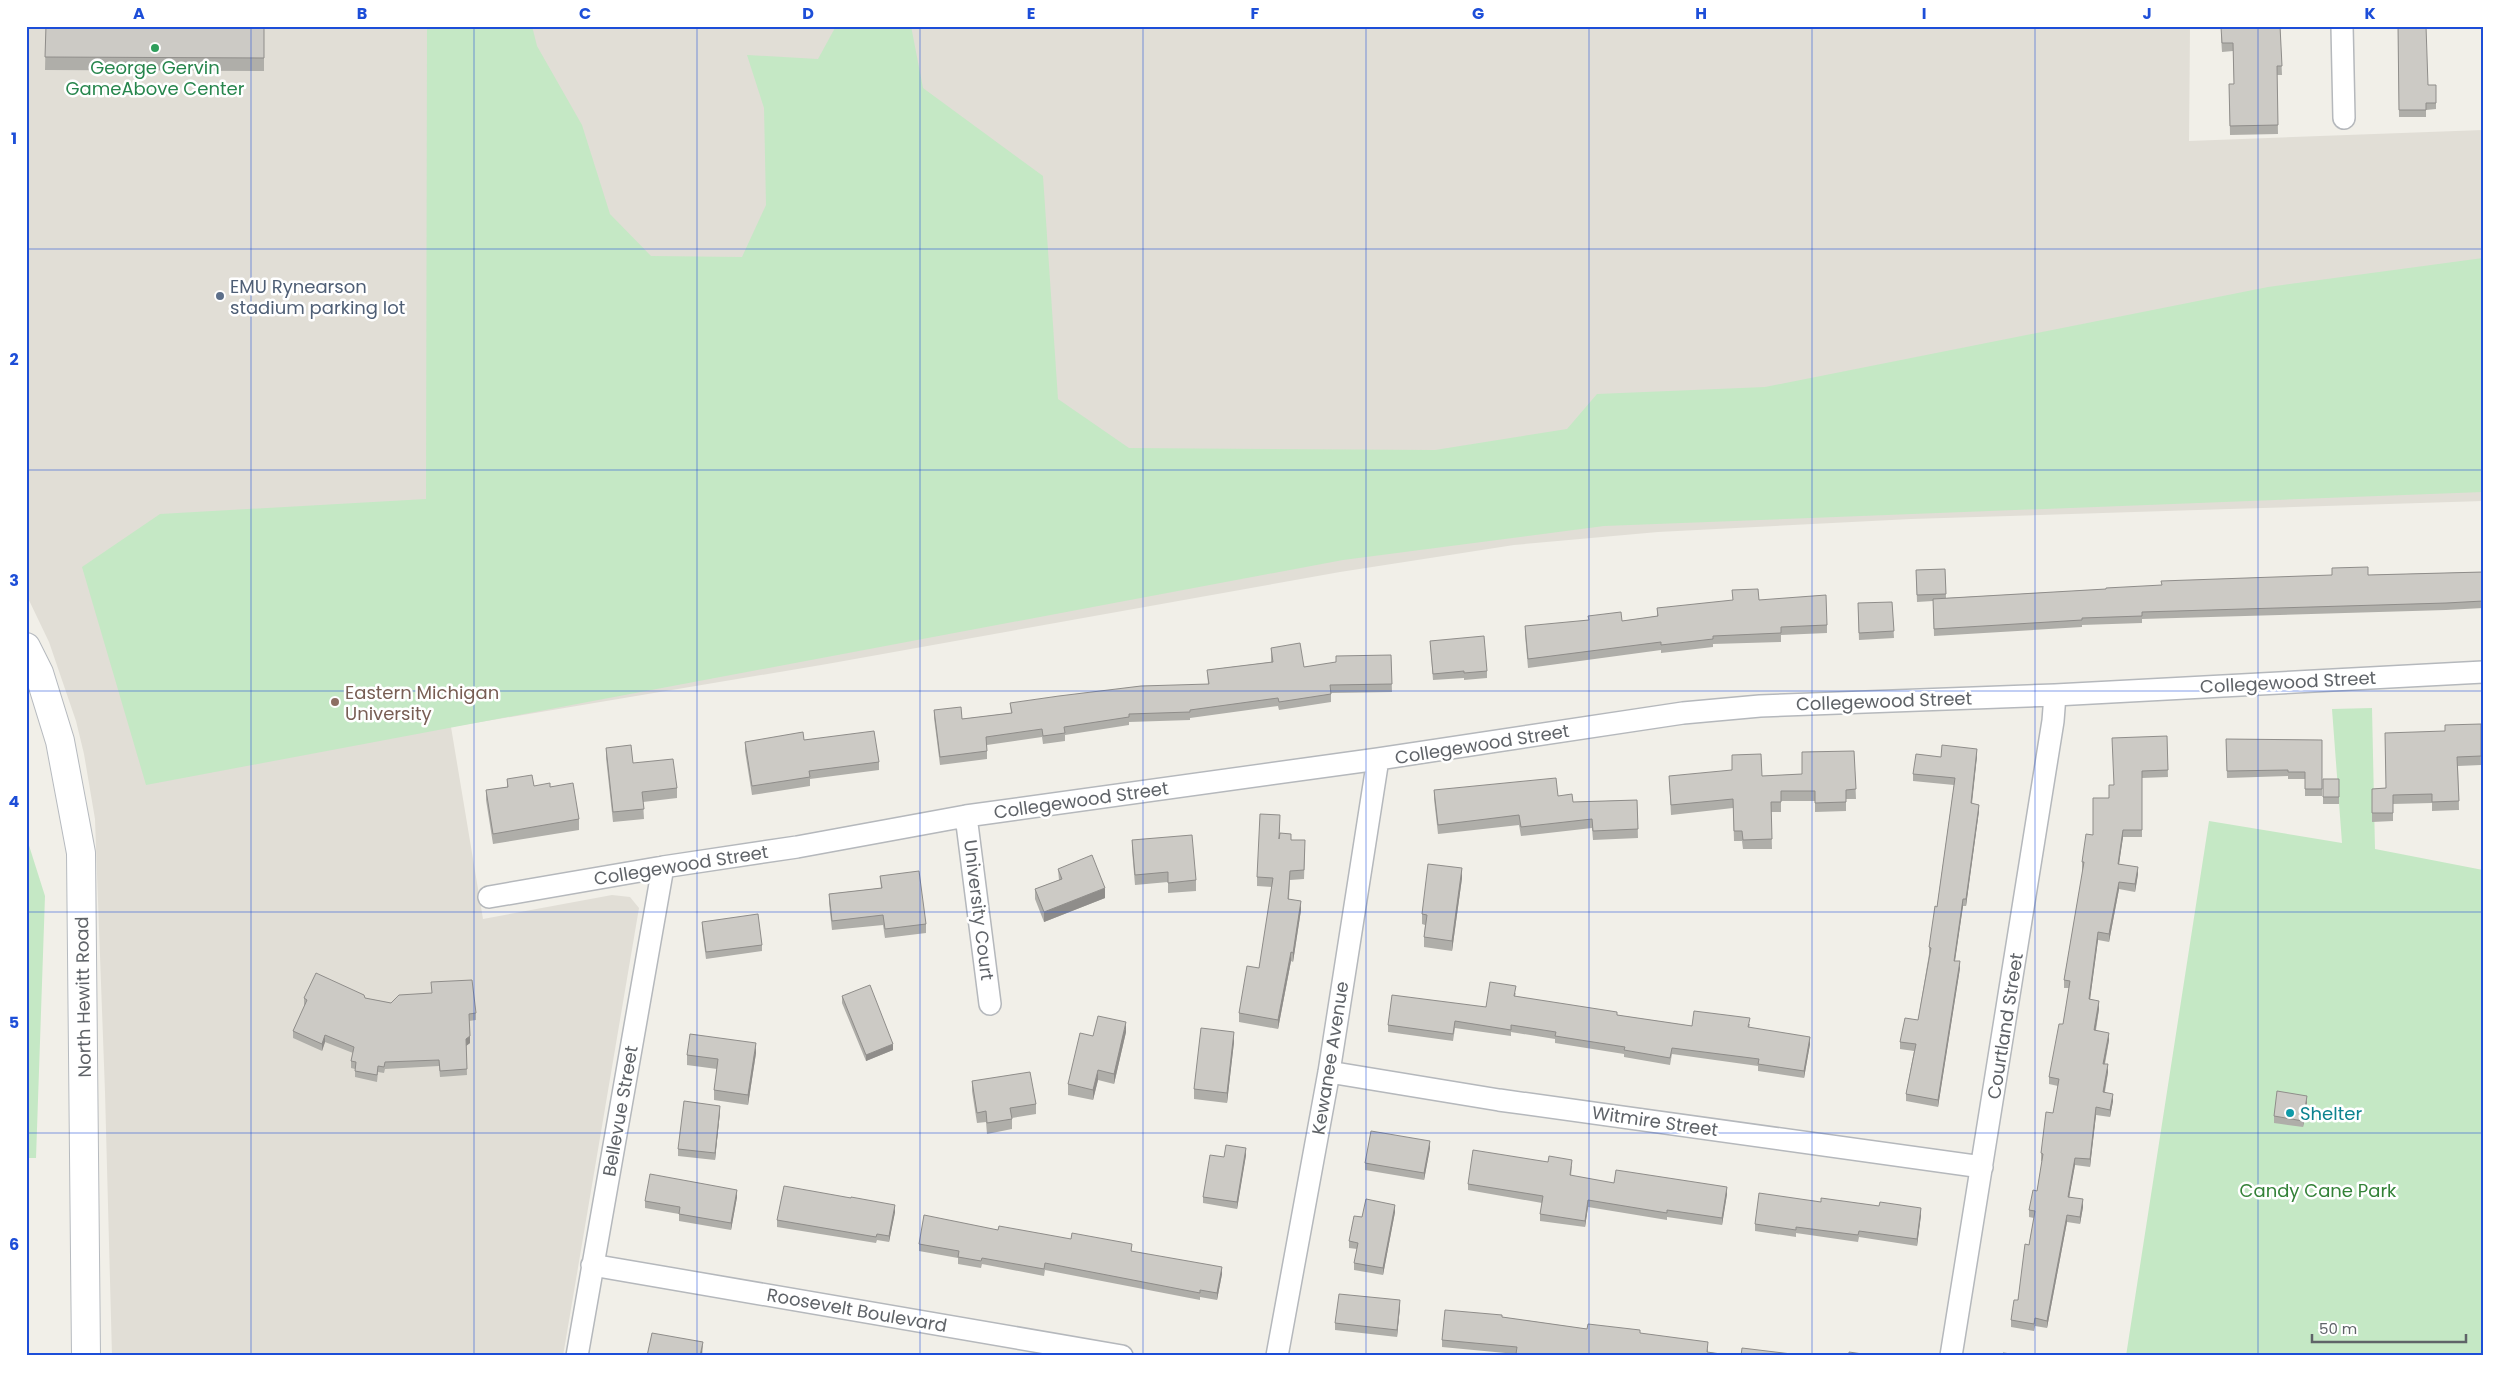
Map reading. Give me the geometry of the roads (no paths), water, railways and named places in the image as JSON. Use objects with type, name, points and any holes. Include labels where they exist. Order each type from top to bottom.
[{"type":"main road","name":"North Hewitt Road","points":[[26,647],[39,674],[60,741],[81,853],[86,1356]]},
{"type":"street","points":[[2342,26],[2344,118]]},
{"type":"street","name":"Collegewood Street","points":[[489,897],[663,867],[797,847],[966,816],[1378,759],[1683,712],[1760,706],[2055,695],[2483,672]]},
{"type":"street","name":"Courtland Street","points":[[1951,1356],[2051,731],[2055,695]]},
{"type":"street","name":"Kewanee Avenue","points":[[1277,1356],[1329,1072],[1378,759]]},
{"type":"street","name":"University Court","points":[[966,816],[990,1004]]},
{"type":"street","name":"Bellevue Street","points":[[577,1356],[663,867]]},
{"type":"street","name":"Witmire Street","points":[[1329,1072],[1499,1100],[1982,1167]]},
{"type":"street","name":"Roosevelt Boulevard","points":[[592,1265],[1122,1356]]},
{"type":"place","name":"George Gervin GameAbove Center","points":[[155,48]]},
{"type":"place","name":"EMU Rynearson stadium parking lot","points":[[220,296]]},
{"type":"place","name":"Eastern Michigan University","points":[[335,702]]},
{"type":"place","name":"Shelter","points":[[2290,1113]]},
{"type":"park label","name":"Candy Cane Park","points":[[2318,1190]]}]
